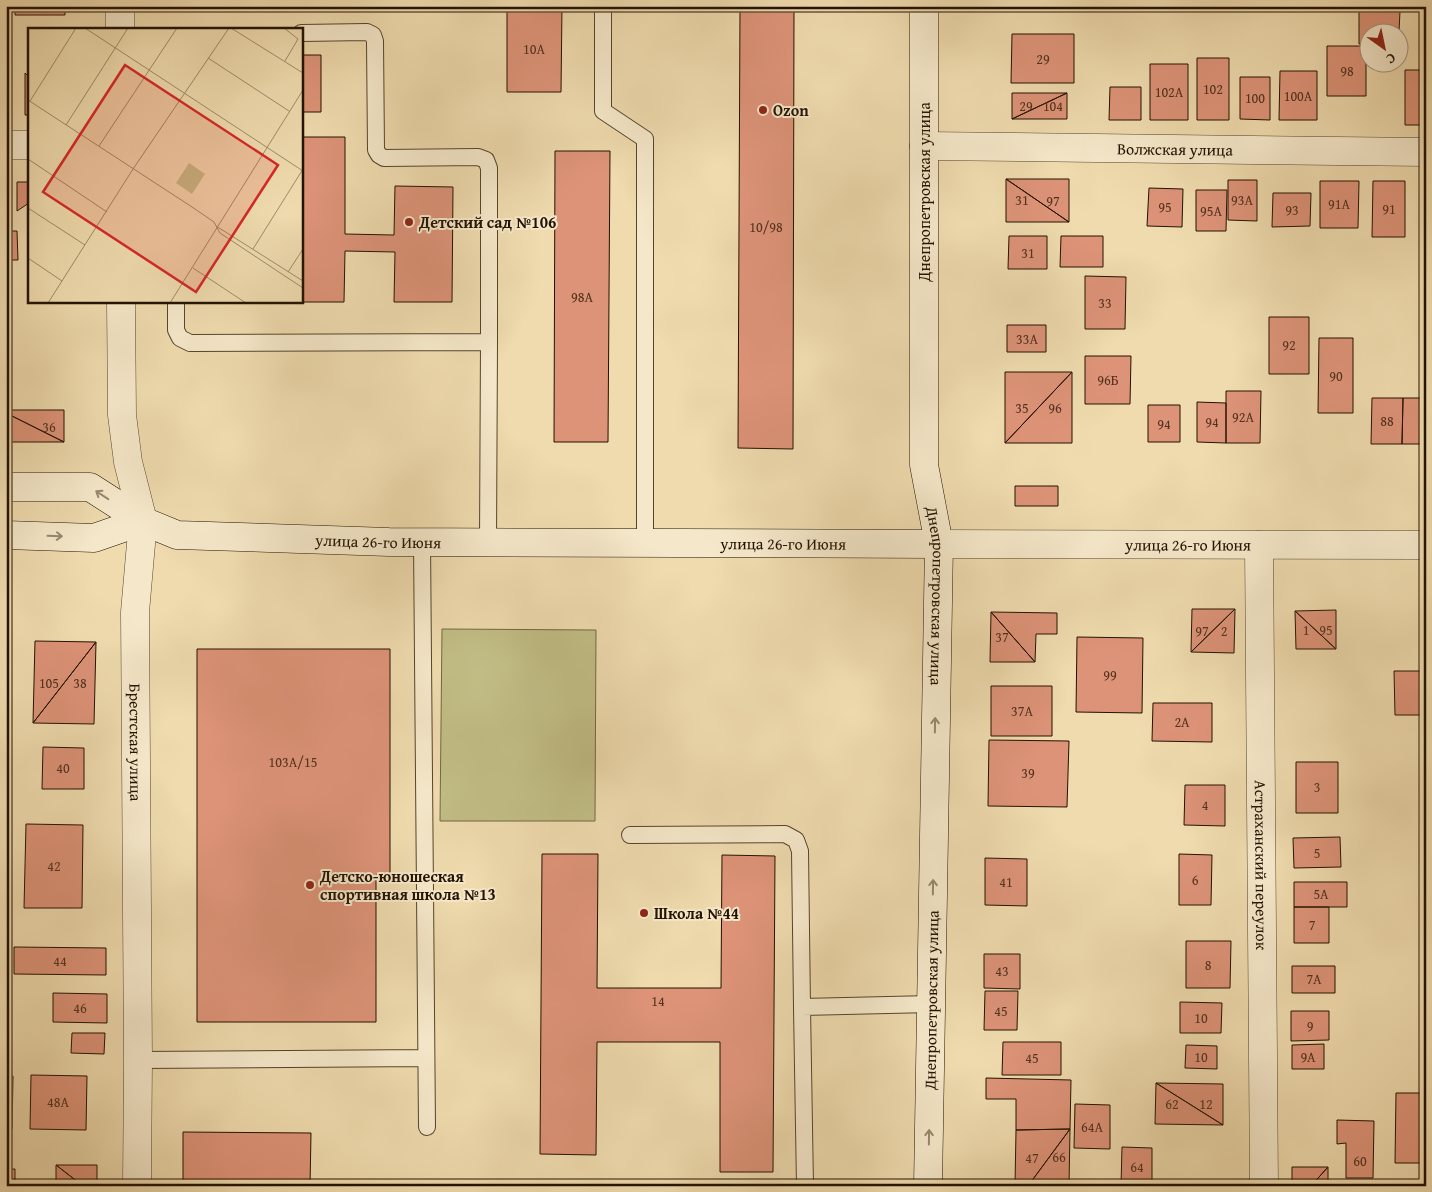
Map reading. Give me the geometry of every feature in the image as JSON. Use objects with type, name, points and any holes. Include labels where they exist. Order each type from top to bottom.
[{"type":"street","points":[[120,6],[120,28]]},
{"type":"street","name":"Днепропетровская улица","points":[[924,6],[924,465],[939,544],[928,1186]]},
{"type":"street","points":[[6,145],[28,145]]},
{"type":"street","name":"Волжская улица","points":[[924,146],[1426,152]]},
{"type":"street","name":"Брестская улица","points":[[121,302],[122,415],[128,462],[143,521],[135,612],[137,1186]]},
{"type":"street","name":"улица 26-го Июня","points":[[6,487],[90,487],[143,521],[177,535],[422,542],[1426,546]]},
{"type":"street","points":[[6,535],[94,538],[143,521]]},
{"type":"street","name":"Астраханский переулок","points":[[1259,545],[1264,1186]]},
{"type":"lane","points":[[603,6],[603,111],[645,138],[646,542]]},
{"type":"lane","points":[[302,33],[367,32],[372,35],[375,41],[376,150],[379,155],[384,158],[478,157],[486,160],[489,168],[488,542]]},
{"type":"lane","points":[[176,302],[176,330],[180,338],[190,343],[489,342]]},
{"type":"lane","points":[[422,542],[427,1127]]},
{"type":"lane","points":[[630,835],[785,834],[796,840],[800,851],[805,1186]]},
{"type":"lane","points":[[802,1006],[931,1004]]},
{"type":"lane","points":[[138,1060],[426,1058]]},
{"type":"shaded area","points":[[442,629],[596,630],[595,821],[440,821]]},
{"type":"building","points":[[15,6],[65,6],[65,15],[15,15]]},
{"type":"building","points":[[507,6],[562,6],[561,92],[507,92]]},
{"type":"building","points":[[740,6],[794,6],[793,449],[738,448]]},
{"type":"building","points":[[1359,11],[1400,11],[1399,22],[1360,22],[1359,44]]},
{"type":"building","points":[[1012,34],[1074,34],[1074,83],[1011,83]]},
{"type":"building","points":[[1327,46],[1360,46],[1360,72],[1366,72],[1366,96],[1327,96]]},
{"type":"building","points":[[302,55],[321,55],[321,112],[302,112]]},
{"type":"building","points":[[1197,58],[1229,58],[1229,120],[1197,120]]},
{"type":"building","points":[[1150,64],[1188,64],[1188,120],[1150,120]]},
{"type":"building","points":[[1410,70],[1426,70],[1426,125],[1405,125],[1405,72],[1410,72]]},
{"type":"building","points":[[1280,71],[1317,71],[1317,120],[1279,120]]},
{"type":"building","points":[[25,73],[28,76],[28,115],[25,115]]},
{"type":"building","points":[[1240,77],[1270,77],[1270,120],[1240,119]]},
{"type":"building","points":[[1110,87],[1141,87],[1141,120],[1109,120]]},
{"type":"building","points":[[1012,93],[1067,93],[1012,119]]},
{"type":"building","points":[[1067,93],[1067,119],[1012,119]]},
{"type":"building","points":[[302,137],[345,137],[345,234],[394,235],[395,186],[453,187],[452,302],[394,302],[395,252],[345,251],[344,302],[302,302]]},
{"type":"building","points":[[555,151],[610,151],[608,442],[554,442]]},
{"type":"building","points":[[1006,179],[1069,222],[1006,222]]},
{"type":"building","points":[[1006,179],[1069,179],[1069,222]]},
{"type":"building","points":[[1228,180],[1257,180],[1257,221],[1228,220]]},
{"type":"building","points":[[1320,181],[1359,181],[1358,228],[1320,228]]},
{"type":"building","points":[[1373,181],[1405,181],[1405,237],[1372,237]]},
{"type":"building","points":[[17,182],[28,182],[28,204],[17,211]]},
{"type":"building","points":[[1149,188],[1183,189],[1182,227],[1147,226]]},
{"type":"building","points":[[1196,190],[1227,190],[1226,231],[1196,231]]},
{"type":"building","points":[[1273,193],[1311,193],[1310,226],[1272,227]]},
{"type":"building","points":[[6,231],[17,231],[18,260],[6,260]]},
{"type":"building","points":[[1009,236],[1047,236],[1047,269],[1008,269]]},
{"type":"building","points":[[1061,236],[1103,236],[1103,267],[1060,267]]},
{"type":"building","points":[[1085,276],[1126,277],[1125,329],[1085,329]]},
{"type":"building","points":[[1269,317],[1309,317],[1309,374],[1269,374]]},
{"type":"building","points":[[1007,325],[1046,325],[1046,352],[1007,352]]},
{"type":"building","points":[[1319,338],[1353,338],[1353,413],[1318,413]]},
{"type":"building","points":[[1085,356],[1131,356],[1130,404],[1085,404]]},
{"type":"building","points":[[1005,372],[1072,372],[1005,443]]},
{"type":"building","points":[[1072,372],[1072,443],[1005,443]]},
{"type":"building","points":[[1226,391],[1261,391],[1260,443],[1226,443]]},
{"type":"building","points":[[1372,398],[1403,398],[1402,444],[1371,444]]},
{"type":"building","points":[[1403,398],[1426,398],[1426,444],[1402,444]]},
{"type":"building","points":[[1197,402],[1226,403],[1226,443],[1197,442]]},
{"type":"building","points":[[1148,405],[1180,405],[1180,442],[1148,442]]},
{"type":"building","points":[[6,410],[64,410],[64,442],[6,413]]},
{"type":"building","points":[[6,413],[64,442],[6,442]]},
{"type":"building","points":[[1015,486],[1058,486],[1058,506],[1015,506]]},
{"type":"building","points":[[1192,609],[1235,609],[1191,652]]},
{"type":"building","points":[[1235,609],[1234,653],[1191,652]]},
{"type":"building","points":[[1336,610],[1336,649],[1295,611]]},
{"type":"building","points":[[1295,611],[1336,649],[1296,649]]},
{"type":"building","points":[[991,612],[1057,613],[1057,634],[1036,634],[1035,662]]},
{"type":"building","points":[[991,612],[1035,662],[990,662]]},
{"type":"building","points":[[1077,637],[1143,638],[1142,713],[1076,712]]},
{"type":"building","points":[[35,641],[96,642],[33,723]]},
{"type":"building","points":[[96,642],[94,724],[33,723]]},
{"type":"building","points":[[197,649],[390,649],[390,875],[376,875],[376,1022],[197,1022]]},
{"type":"building","points":[[1394,671],[1426,671],[1426,715],[1395,715]]},
{"type":"building","points":[[991,686],[1052,686],[1052,736],[991,736]]},
{"type":"building","points":[[1153,703],[1212,703],[1212,742],[1152,741]]},
{"type":"building","points":[[989,740],[1069,741],[1067,807],[988,806]]},
{"type":"building","points":[[43,747],[84,748],[84,789],[42,789]]},
{"type":"building","points":[[1296,762],[1338,762],[1338,813],[1296,813]]},
{"type":"building","points":[[1185,785],[1225,785],[1225,826],[1184,825]]},
{"type":"building","points":[[26,824],[83,825],[82,908],[24,908]]},
{"type":"building","points":[[1340,837],[1341,867],[1294,868],[1293,838]]},
{"type":"building","points":[[542,854],[598,854],[597,988],[721,988],[722,855],[775,856],[773,1172],[720,1172],[720,1042],[597,1042],[596,1155],[540,1154]]},
{"type":"building","points":[[1179,854],[1212,855],[1211,905],[1179,905]]},
{"type":"building","points":[[985,858],[1027,859],[1027,906],[985,905]]},
{"type":"building","points":[[1294,882],[1347,882],[1347,907],[1294,907]]},
{"type":"building","points":[[1294,907],[1329,907],[1329,943],[1294,943]]},
{"type":"building","points":[[1186,941],[1231,941],[1230,988],[1186,988]]},
{"type":"building","points":[[14,947],[106,948],[106,975],[14,974]]},
{"type":"building","points":[[984,954],[1020,954],[1020,989],[984,988]]},
{"type":"building","points":[[1292,966],[1335,966],[1335,993],[1292,993]]},
{"type":"building","points":[[985,991],[1018,991],[1017,1030],[984,1030]]},
{"type":"building","points":[[53,993],[107,994],[107,1023],[53,1022]]},
{"type":"building","points":[[1180,1002],[1222,1003],[1221,1033],[1180,1033]]},
{"type":"building","points":[[1291,1011],[1329,1011],[1329,1040],[1291,1041]]},
{"type":"building","points":[[72,1033],[105,1033],[104,1054],[71,1053]]},
{"type":"building","points":[[1003,1042],[1061,1042],[1061,1075],[1002,1075]]},
{"type":"building","points":[[1324,1044],[1324,1069],[1292,1069],[1292,1045]]},
{"type":"building","points":[[1186,1045],[1217,1046],[1217,1069],[1185,1068]]},
{"type":"building","points":[[31,1075],[87,1076],[86,1130],[30,1129]]},
{"type":"building","points":[[6,1076],[13,1076],[12,1129],[6,1129]]},
{"type":"building","points":[[986,1078],[1071,1080],[1070,1129],[1016,1130],[1016,1099],[986,1099]]},
{"type":"building","points":[[1156,1083],[1223,1084],[1223,1125]]},
{"type":"building","points":[[1156,1083],[1223,1125],[1155,1124]]},
{"type":"building","points":[[1396,1093],[1426,1093],[1426,1163],[1395,1163]]},
{"type":"building","points":[[1075,1104],[1110,1105],[1110,1149],[1074,1148]]},
{"type":"building","points":[[1337,1120],[1374,1121],[1373,1178],[1346,1178],[1346,1143],[1337,1144]]},
{"type":"building","points":[[1070,1129],[1028,1186],[1015,1186],[1016,1130]]},
{"type":"building","points":[[1070,1129],[1069,1186],[1028,1186]]},
{"type":"building","points":[[183,1132],[311,1133],[310,1186],[183,1186]]},
{"type":"building","points":[[1122,1147],[1152,1148],[1152,1186],[1121,1186]]},
{"type":"building","points":[[56,1165],[97,1165],[97,1186],[83,1186]]},
{"type":"building","points":[[56,1165],[83,1186],[56,1186]]},
{"type":"building","points":[[1292,1167],[1328,1167],[1311,1186],[1292,1186]]},
{"type":"building","points":[[1328,1167],[1328,1186],[1311,1186]]},
{"type":"building","points":[[6,1169],[15,1169],[15,1186],[6,1186]]},
{"type":"place","name":"Ozon","points":[[763,110]]},
{"type":"place","name":"Детский сад №106","points":[[409,222]]},
{"type":"place","name":"Детско-юношеская спортивная школа №13","points":[[310,885]]},
{"type":"place","name":"Школа №44","points":[[644,913]]}]
